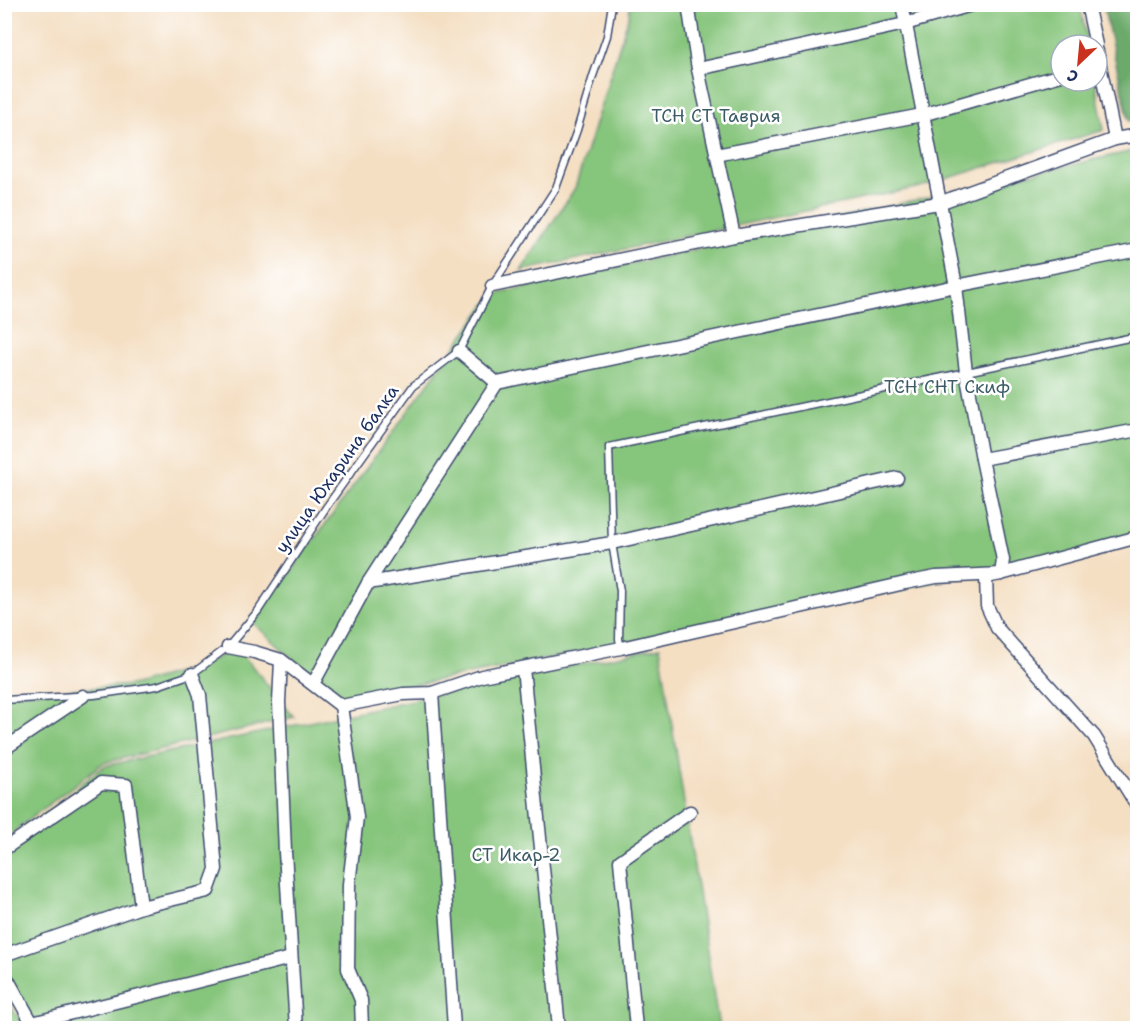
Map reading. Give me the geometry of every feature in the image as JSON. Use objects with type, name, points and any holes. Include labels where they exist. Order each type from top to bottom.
[{"type":"street","points":[[688,4],[698,69],[734,236]]},
{"type":"street","points":[[902,4],[956,286],[966,372],[1003,560],[1001,574]]},
{"type":"street","points":[[698,69],[905,24],[975,4]]},
{"type":"street","points":[[1087,4],[1093,33]]},
{"type":"street","points":[[716,155],[922,115],[1049,78]]},
{"type":"street","points":[[1105,93],[1115,139]]},
{"type":"street","points":[[492,285],[734,236],[939,203],[1115,139],[1137,135]]},
{"type":"street","points":[[313,684],[368,583],[496,383],[1137,250]]},
{"type":"street","points":[[459,351],[496,383]]},
{"type":"street","points":[[982,459],[1137,430]]},
{"type":"street","points":[[368,583],[612,543],[897,478]]},
{"type":"street","points":[[1137,537],[986,577],[987,606],[997,628],[1094,736],[1137,807]]},
{"type":"street","points":[[341,706],[403,694],[432,693],[482,676],[621,648],[905,583],[936,577],[1001,574]]},
{"type":"street","points":[[228,647],[281,660],[341,706],[357,817],[349,884],[348,969],[361,1000],[362,1029]]},
{"type":"street","points":[[281,660],[279,702],[296,1029]]},
{"type":"street","points":[[524,668],[559,1029]]},
{"type":"street","points":[[4,956],[141,907],[208,891],[216,869],[200,695],[192,674]]},
{"type":"street","points":[[432,693],[454,1029]]},
{"type":"street","points":[[4,749],[82,696]]},
{"type":"street","points":[[4,849],[101,783],[126,784],[141,907]]},
{"type":"street","points":[[636,1029],[620,861],[690,812]]},
{"type":"street","points":[[4,973],[33,1026],[291,958]]},
{"type":"lane","name":"улица Юхарина балка","points":[[4,700],[82,696],[157,686],[192,674],[228,647],[258,611],[327,506],[413,386],[459,351],[492,285],[556,188],[607,36],[612,4]]},
{"type":"lane","points":[[621,648],[618,639],[620,591],[612,543],[609,447],[1137,336]]},
{"type":"green space","name":"ТСН СТ Таврия","points":[[630,5],[1080,5],[1086,33],[1049,33],[1049,93],[1097,93],[1104,130],[920,187],[521,271],[575,188],[629,15]]},
{"type":"green space","points":[[1103,5],[1137,5],[1137,120],[1129,121]]},
{"type":"green space","name":"ТСН СНТ Скиф","points":[[1137,150],[1137,542],[338,700],[253,623],[493,295]]},
{"type":"green space","name":"СТ Икар-2","points":[[660,647],[719,1028],[35,1028],[5,982],[5,846],[104,766]]},
{"type":"green space","points":[[238,649],[294,717],[103,763],[5,838],[5,694],[134,685],[188,670]]},
{"type":"green space","points":[[5,997],[25,1028],[5,1028]]}]
